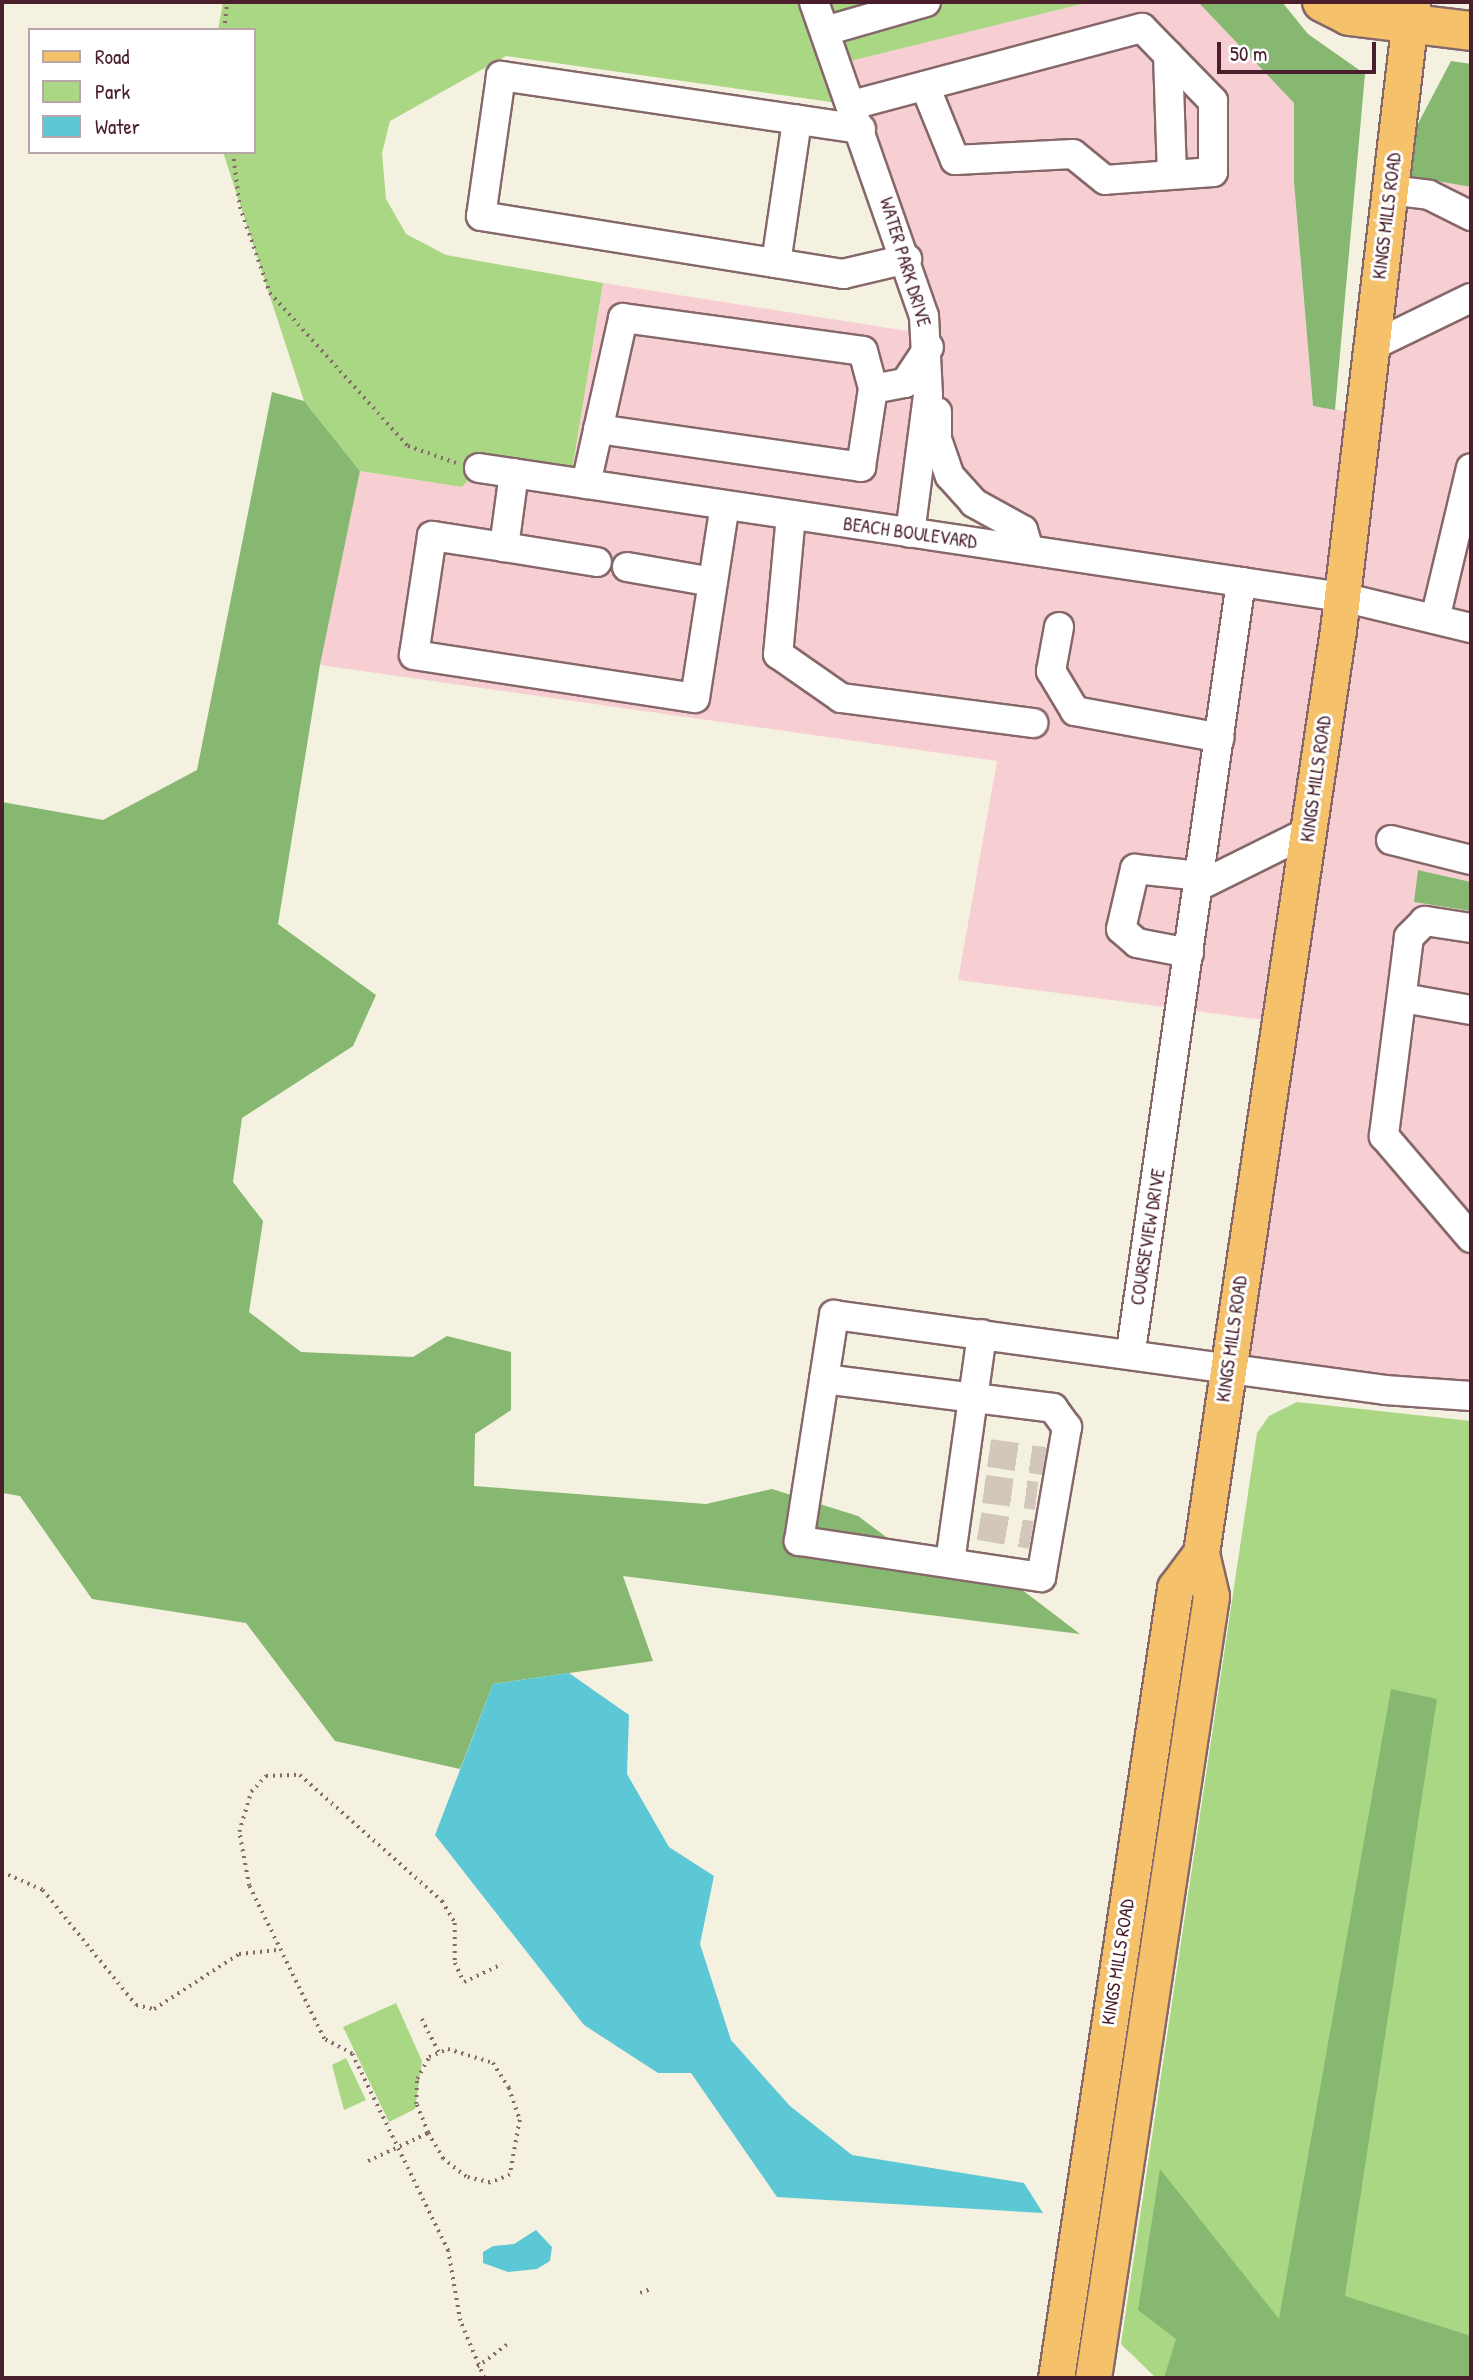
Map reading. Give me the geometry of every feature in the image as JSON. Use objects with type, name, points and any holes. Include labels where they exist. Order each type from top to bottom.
[{"type":"highway","points":[[1322,2],[1349,16],[1410,13],[1471,31]]},
{"type":"main road","name":"KINGS MILLS ROAD","points":[[1093,2378],[1211,1596],[1201,1553],[1342,597],[1410,13]]},
{"type":"main road","name":"KINGS MILLS ROAD","points":[[1056,2378],[1175,1588],[1201,1553]]},
{"type":"street","name":"WATER PARK DRIVE","points":[[814,2],[908,258],[929,347],[910,533]]},
{"type":"street","points":[[825,32],[910,4]]},
{"type":"street","points":[[908,258],[843,274],[481,216],[501,76],[797,120],[857,117],[925,86],[1142,28],[1213,101],[1213,172],[1105,180],[1073,154],[955,160],[925,86]]},
{"type":"street","points":[[1168,55],[1172,174]]},
{"type":"street","points":[[776,263],[797,120]]},
{"type":"street","points":[[1390,190],[1429,195],[1471,215]]},
{"type":"street","points":[[1372,346],[1471,298]]},
{"type":"street","points":[[586,484],[598,429],[623,318],[863,351],[873,389],[861,467],[598,429]]},
{"type":"street","points":[[873,389],[905,383],[929,347]]},
{"type":"street","points":[[929,347],[937,439],[950,476],[974,503],[1023,530],[1030,550]]},
{"type":"street","name":"BEACH BOULEVARD","points":[[479,468],[1342,597],[1471,628]]},
{"type":"street","points":[[1435,619],[1471,468]]},
{"type":"street","points":[[504,547],[514,473]]},
{"type":"street","points":[[597,562],[432,536],[414,654],[695,698],[725,505]]},
{"type":"street","points":[[791,515],[780,588],[779,654],[841,698],[1033,723]]},
{"type":"street","points":[[627,567],[713,582]]},
{"type":"street","name":"COURSEVIEW DRIVE","points":[[1131,1351],[1241,582]]},
{"type":"street","points":[[1059,627],[1051,671],[1075,712],[1220,738]]},
{"type":"street","points":[[1189,953],[1137,943],[1121,929],[1135,869],[1199,881],[1308,832]]},
{"type":"street","points":[[1391,840],[1471,860]]},
{"type":"street","points":[[1471,928],[1425,921],[1409,937],[1384,1136],[1471,1238]]},
{"type":"street","points":[[1403,998],[1471,1010]]},
{"type":"street","points":[[824,1379],[1053,1409],[1067,1427],[1052,1463],[1045,1498],[1040,1536],[1041,1577],[799,1541],[824,1379],[834,1315],[1131,1351],[1228,1367],[1471,1395]]},
{"type":"street","points":[[950,1562],[967,1524],[978,1451],[974,1399],[982,1334]]},
{"type":"path","points":[[224,28],[227,2]]},
{"type":"path","points":[[233,154],[240,207],[270,293],[408,446],[479,468]]},
{"type":"path","points":[[484,2378],[477,2367],[460,2321],[448,2251],[352,2054],[324,2039],[277,1950],[249,1886],[239,1832],[251,1792],[266,1776],[283,1772],[300,1775],[442,1900],[455,1923],[455,1963],[464,1982],[502,1964]]},
{"type":"path","points":[[2,1872],[43,1891],[136,2004],[154,2009],[255,1949],[277,1950]]},
{"type":"path","points":[[422,2019],[439,2053]]},
{"type":"path","points":[[470,2052],[493,2063],[520,2120],[519,2151],[510,2175],[490,2183],[466,2177],[443,2159],[428,2133],[416,2104],[417,2079],[429,2057],[439,2053],[470,2052]]},
{"type":"path","points":[[368,2161],[428,2133]]},
{"type":"path","points":[[640,2293],[651,2289]]},
{"type":"path","points":[[477,2367],[508,2344]]},
{"type":"shaded area","points":[[1090,2],[1198,2],[1294,103],[1294,182],[1313,406],[1363,414],[1392,173],[1471,187],[1471,882],[1418,870],[1415,902],[1471,911],[1471,1396],[1228,1367],[1279,1022],[958,980],[997,761],[320,665],[360,471],[462,487],[479,468],[570,481],[603,283],[926,334],[837,64]],"holes":[[[937,439],[974,503],[1029,550],[910,532]]]},
{"type":"green space","points":[[223,2],[1090,2],[838,64],[852,105],[506,56],[390,121],[382,153],[386,199],[406,234],[446,255],[603,283],[570,482],[479,468],[462,487],[360,471],[304,401],[224,154],[256,154],[256,28],[218,28]]},
{"type":"green space","points":[[1198,2],[1282,2],[1308,34],[1365,74],[1335,410],[1313,406],[1294,182],[1294,103]]},
{"type":"green space","points":[[1451,61],[1471,64],[1471,187],[1392,173]]},
{"type":"green space","points":[[272,392],[304,401],[360,471],[320,665],[278,924],[376,995],[353,1046],[242,1118],[233,1182],[263,1221],[249,1312],[301,1352],[413,1357],[447,1336],[511,1352],[511,1410],[475,1434],[474,1486],[706,1504],[772,1489],[858,1516],[901,1548],[979,1557],[1080,1634],[623,1576],[653,1661],[493,1684],[460,1769],[335,1741],[246,1623],[92,1599],[20,1496],[2,1493],[2,802],[103,820],[197,770]]},
{"type":"green space","points":[[1418,870],[1471,882],[1471,911],[1414,902]]},
{"type":"green space","points":[[1297,1402],[1471,1421],[1471,2378],[1156,2378],[1121,2344],[1257,1433],[1269,1416]]},
{"type":"green space","points":[[1391,1689],[1437,1699],[1345,2296],[1471,2336],[1471,2378],[1164,2378],[1176,2339],[1138,2310],[1160,2169],[1279,2319]]},
{"type":"green space","points":[[396,2003],[422,2061],[415,2109],[389,2122],[343,2027]]},
{"type":"green space","points":[[346,2058],[366,2100],[344,2110],[332,2065]]},
{"type":"water","points":[[569,1673],[629,1715],[627,1774],[669,1847],[714,1876],[700,1944],[731,2040],[790,2106],[852,2155],[1024,2183],[1043,2213],[777,2197],[691,2073],[658,2073],[584,2025],[435,1835],[493,1684]]},
{"type":"water","points":[[536,2230],[552,2247],[550,2261],[537,2269],[508,2272],[483,2263],[483,2252],[493,2246],[514,2244]]},
{"type":"tunnel","points":[[989,1453],[1044,1461]]},
{"type":"tunnel","points":[[984,1489],[1037,1496]]},
{"type":"tunnel","points":[[979,1526],[1031,1535]]}]
